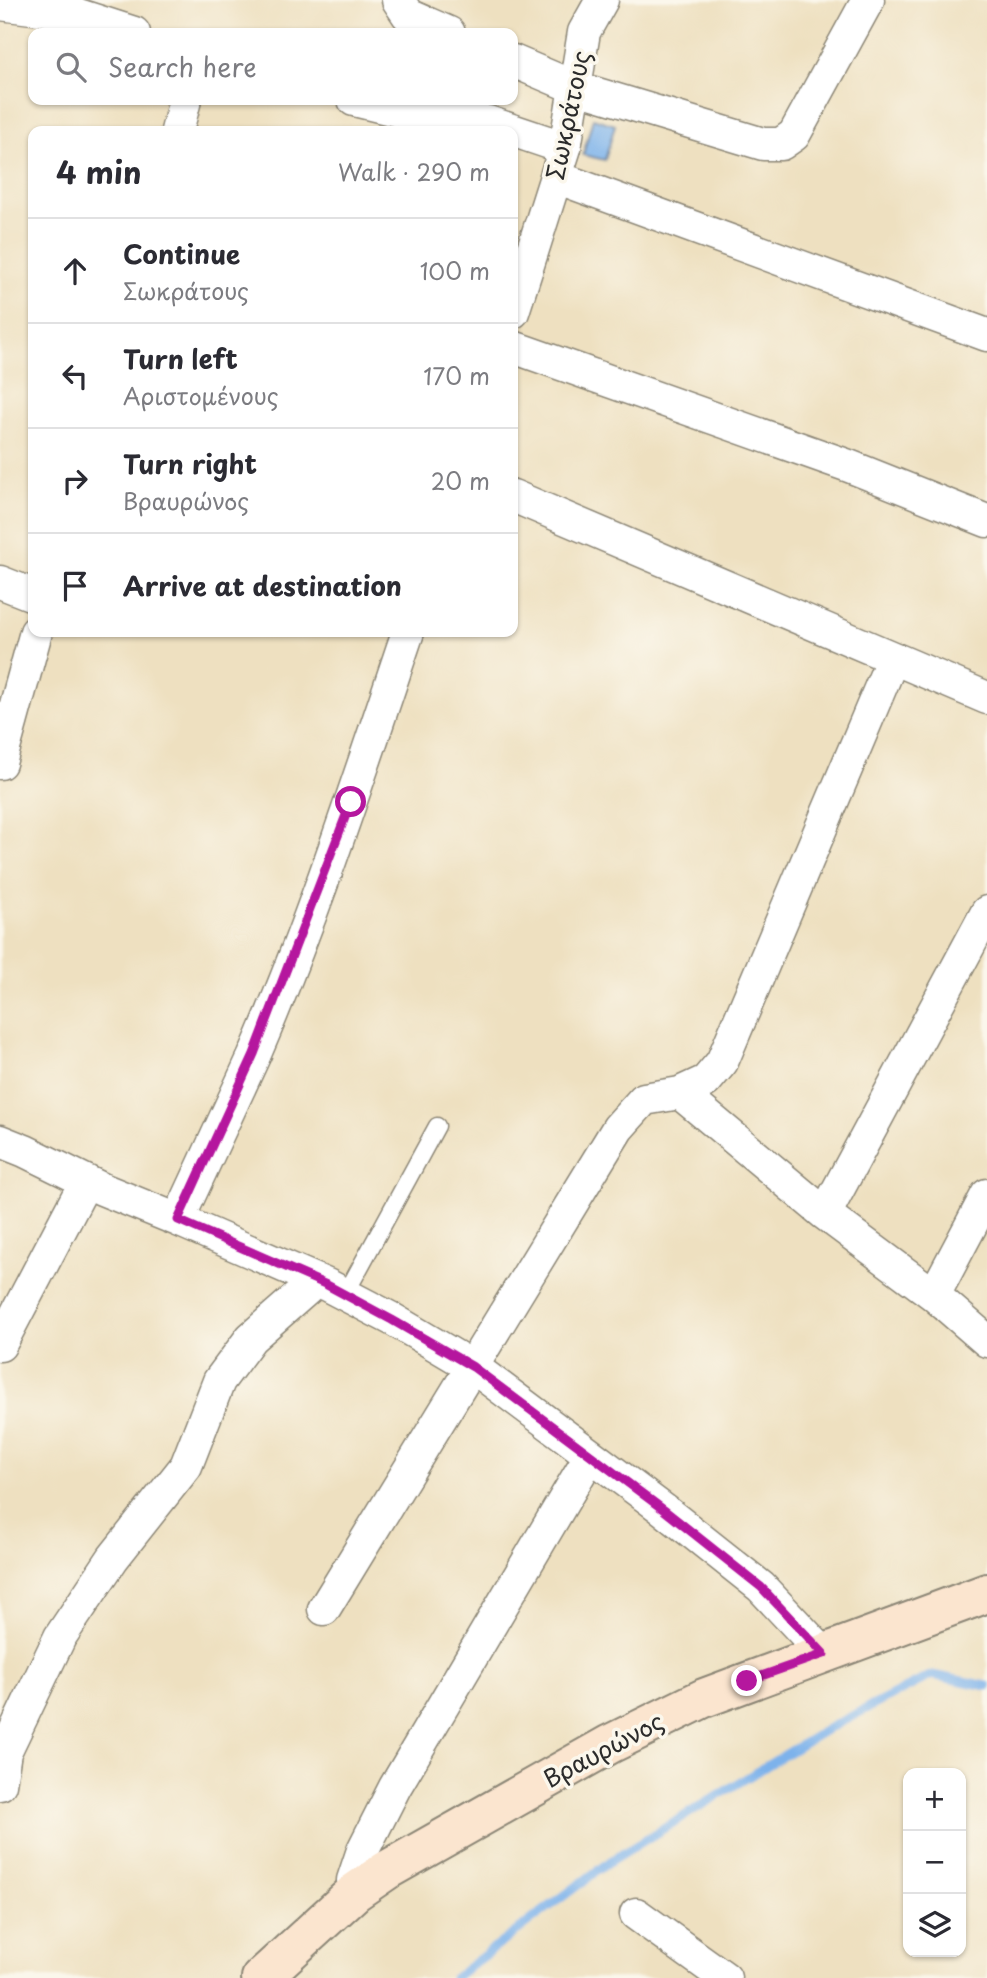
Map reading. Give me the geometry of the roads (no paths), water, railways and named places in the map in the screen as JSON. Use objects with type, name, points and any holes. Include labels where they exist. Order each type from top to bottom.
[{"type":"main road","name":"Βραυρώνος","points":[[261,1978],[355,1892],[387,1870],[656,1720],[725,1689],[987,1594]]},
{"type":"street","points":[[398,0],[408,15],[438,28]]},
{"type":"street","name":"Σωκράτους","points":[[518,296],[560,163],[584,32],[602,0]]},
{"type":"street","points":[[518,63],[574,87],[763,144],[781,144],[794,135],[868,0]]},
{"type":"street","points":[[0,4],[72,13],[118,28]]},
{"type":"street","points":[[178,126],[184,105]]},
{"type":"street","points":[[375,105],[420,116],[488,122],[495,126]]},
{"type":"street","points":[[518,139],[560,163],[987,335]]},
{"type":"street","points":[[518,349],[849,466],[987,521]]},
{"type":"street","points":[[518,498],[987,698]]},
{"type":"street","points":[[0,582],[28,594]]},
{"type":"street","points":[[0,763],[35,637]]},
{"type":"street","points":[[178,1220],[254,1054],[292,958],[351,802],[406,637]]},
{"type":"street","points":[[324,1609],[618,1128],[644,1099],[680,1093],[706,1081],[722,1062],[892,658]]},
{"type":"street","points":[[825,1214],[987,912]]},
{"type":"street","points":[[680,1093],[825,1214],[934,1295],[987,1341]]},
{"type":"street","points":[[0,1141],[316,1281],[392,1320],[473,1367],[664,1510],[761,1587],[824,1654]]},
{"type":"street","points":[[0,1345],[86,1181]]},
{"type":"street","points":[[934,1295],[987,1195]]},
{"type":"street","points":[[0,1784],[5,1752],[60,1637],[113,1558],[186,1466],[219,1381],[251,1338],[316,1281]]},
{"type":"street","points":[[355,1892],[353,1881],[362,1850],[395,1787],[590,1456]]},
{"type":"street","points":[[636,1914],[725,1978]]},
{"type":"lane","points":[[345,1295],[437,1126]]},
{"type":"water","points":[[593,118],[615,125],[605,160],[583,155]]},
{"type":"waterway","points":[[454,1978],[609,1862],[827,1729],[932,1675],[987,1686]]}]
